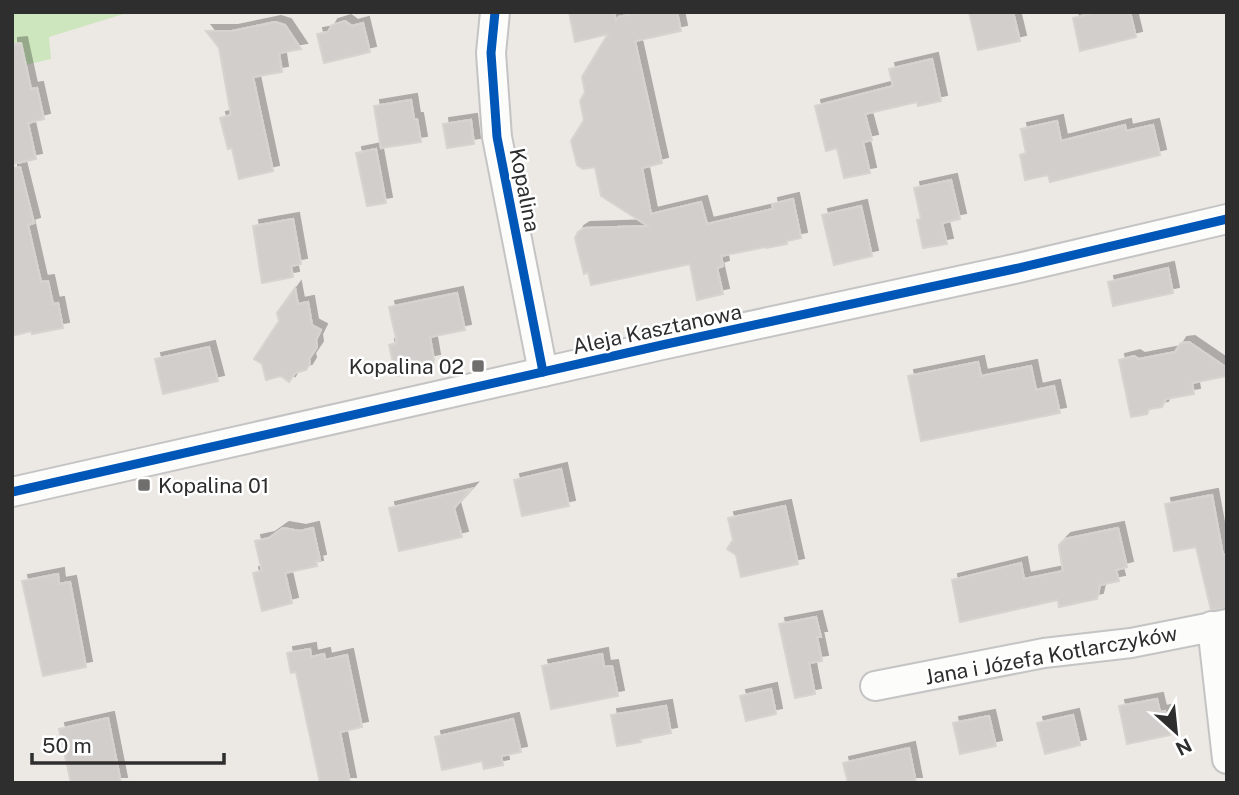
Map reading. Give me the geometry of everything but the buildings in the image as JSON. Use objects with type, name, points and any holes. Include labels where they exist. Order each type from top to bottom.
[{"type":"street","name":"Kopalina","points":[[495,12],[491,53],[497,137],[543,372]]},
{"type":"street","name":"Aleja Kasztanowa","points":[[12,492],[1227,219]]},
{"type":"street","name":"Jana i Józefa Kotlarczyków","points":[[875,686],[1044,653],[1131,643],[1219,625]]},
{"type":"street","points":[[1219,625],[1227,759]]},
{"type":"green space","points":[[12,12],[130,12],[49,37],[51,59],[12,68]]},
{"type":"cycle path","points":[[495,12],[491,53],[497,137],[543,372]]},
{"type":"cycle path","points":[[12,492],[1227,219]]},
{"type":"place","name":"Kopalina 02","points":[[478,366]]},
{"type":"place","name":"Kopalina 01","points":[[144,485]]}]
